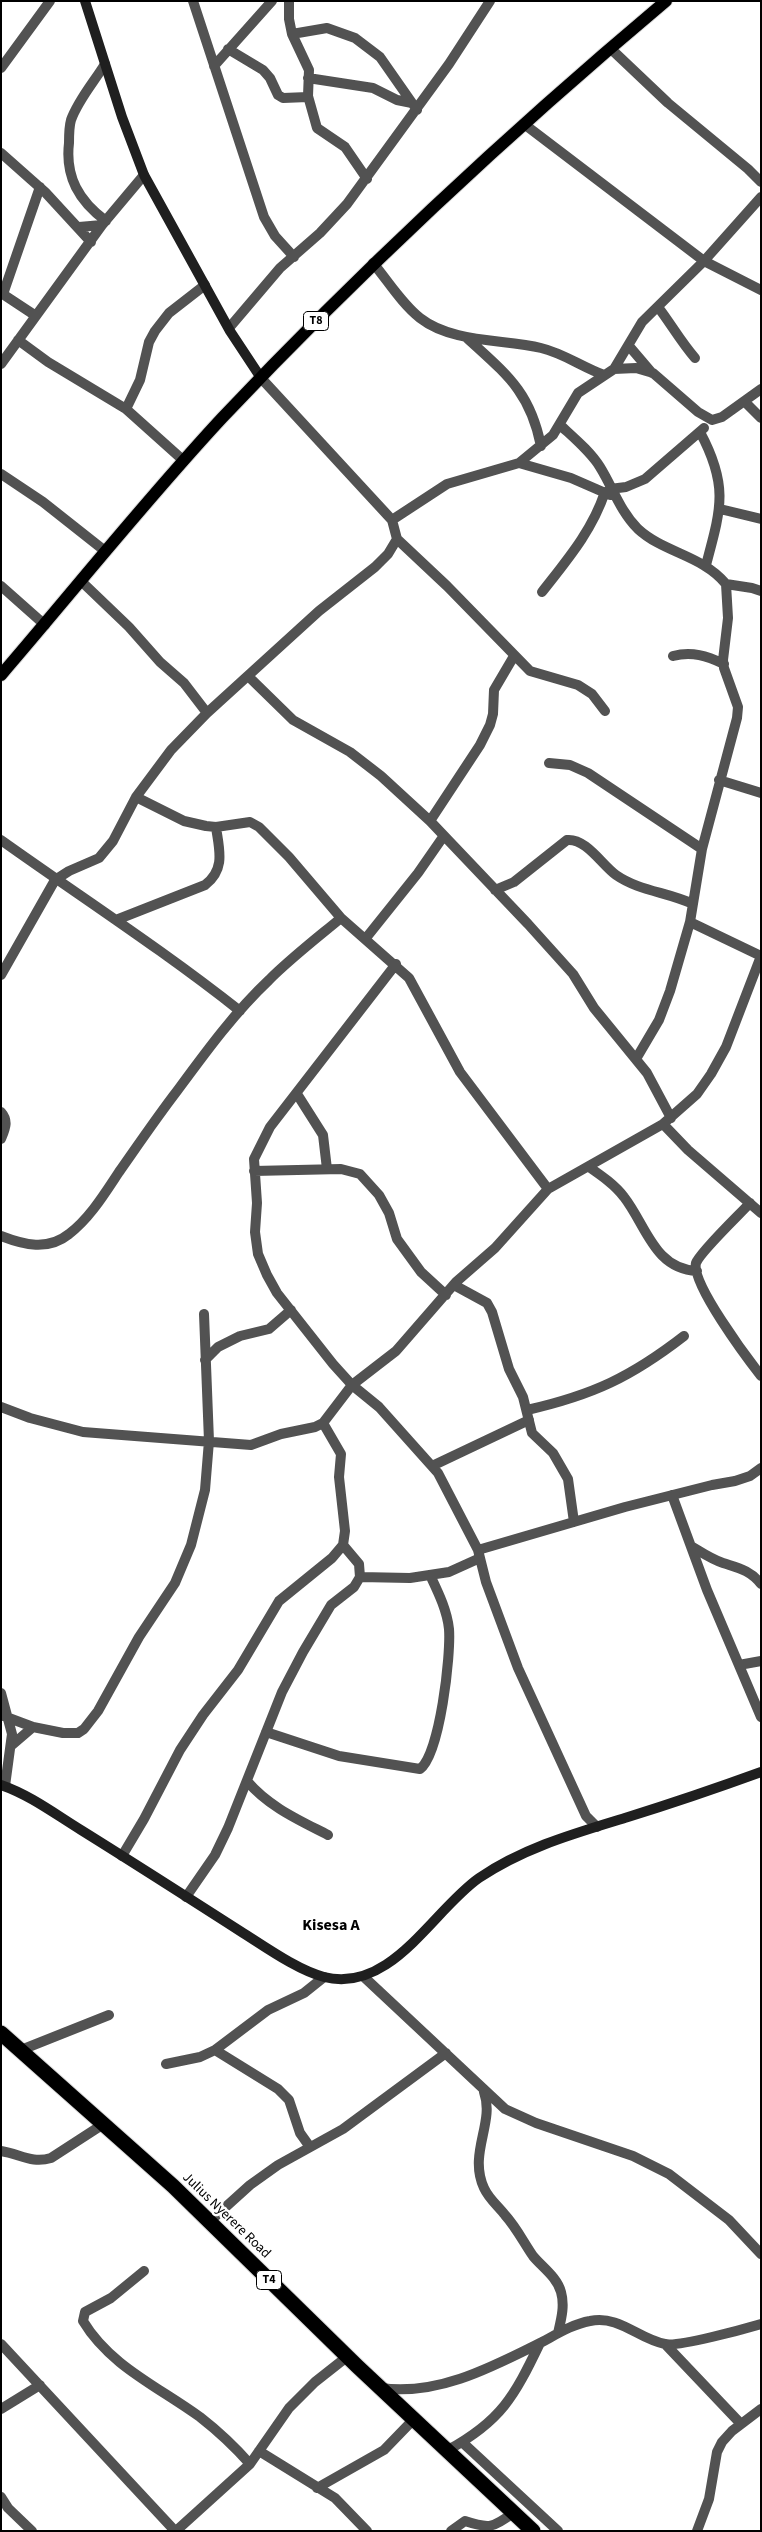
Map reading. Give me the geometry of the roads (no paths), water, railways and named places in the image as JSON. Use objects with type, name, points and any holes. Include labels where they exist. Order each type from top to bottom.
[{"type":"highway","name":"Julius Nyerere Road","points":[[1,2033],[105,2123],[533,2531]]},
{"type":"main road","name":"T8","points":[[1,675],[45,625],[105,551],[184,461],[261,378],[373,263],[524,124],[666,1]]},
{"type":"street","points":[[1,68],[50,1]]},
{"type":"street","points":[[86,1],[105,64],[144,175],[229,328],[261,378],[392,520],[397,539],[447,586],[530,672],[543,677],[566,680],[586,689],[605,711]]},
{"type":"street","points":[[193,1],[264,217],[275,236],[294,257]]},
{"type":"street","points":[[214,66],[272,1]]},
{"type":"street","points":[[289,1],[289,19],[292,34],[295,45],[306,63],[308,97],[317,128],[345,148],[367,179]]},
{"type":"street","points":[[229,328],[280,268],[320,233],[367,179],[414,106],[490,1]]},
{"type":"street","points":[[292,34],[327,28],[355,38],[380,56],[414,106]]},
{"type":"street","points":[[610,48],[661,97],[761,182]]},
{"type":"street","points":[[228,49],[263,70],[270,78],[278,95],[283,98],[308,97]]},
{"type":"street","points":[[104,223],[80,196],[70,178],[67,160],[71,121],[105,64]]},
{"type":"street","points":[[308,78],[373,88],[414,106]]},
{"type":"street","points":[[524,124],[704,261],[761,290]]},
{"type":"street","points":[[1,153],[40,188],[91,242]]},
{"type":"street","points":[[1,364],[104,223],[144,175]]},
{"type":"street","points":[[36,316],[2,293],[40,188]]},
{"type":"street","points":[[392,520],[447,484],[519,463],[541,446],[560,425],[578,393],[587,385],[614,369],[642,322],[704,261],[761,197]]},
{"type":"street","points":[[79,228],[104,223]]},
{"type":"street","points":[[373,263],[420,318],[438,328],[467,338],[491,339],[539,347],[556,352],[581,366],[604,375]]},
{"type":"street","points":[[126,409],[140,380],[149,342],[155,331],[169,313],[205,285]]},
{"type":"street","points":[[658,307],[673,326],[682,344],[695,358]]},
{"type":"street","points":[[467,338],[520,389],[536,421],[541,446]]},
{"type":"street","points":[[18,340],[48,362],[126,409],[184,461]]},
{"type":"street","points":[[629,346],[653,373],[702,416],[712,420],[722,418],[761,390]]},
{"type":"street","points":[[581,366],[587,385]]},
{"type":"street","points":[[614,369],[636,368],[653,373]]},
{"type":"street","points":[[745,402],[761,418]]},
{"type":"street","points":[[519,463],[610,492],[645,479],[712,420]]},
{"type":"street","points":[[560,425],[591,455],[610,492],[627,516],[645,535],[706,565],[726,584],[761,591]]},
{"type":"street","points":[[700,432],[712,454],[719,474],[721,496],[720,508],[706,565]]},
{"type":"street","points":[[1,474],[43,502],[105,551]]},
{"type":"street","points":[[542,592],[587,534],[610,492]]},
{"type":"street","points":[[720,508],[761,519]]},
{"type":"street","points":[[1,975],[55,880],[69,871],[99,858],[113,841],[136,797],[171,750],[207,713],[319,610],[388,554],[397,539]]},
{"type":"street","points":[[81,581],[129,626],[160,662],[184,683],[207,713]]},
{"type":"street","points":[[636,1059],[656,1028],[665,1007],[690,922],[702,849],[738,707],[724,664],[728,618],[726,584]]},
{"type":"street","points":[[1,586],[45,625]]},
{"type":"street","points":[[674,656],[697,654],[724,664]]},
{"type":"street","points":[[430,821],[480,745],[493,714],[494,690],[514,656]]},
{"type":"street","points":[[248,676],[293,720],[350,752],[430,821],[573,974],[594,1008],[636,1059],[658,1090],[667,1121],[688,1150],[761,1213]]},
{"type":"street","points":[[549,763],[570,765],[588,773],[702,849]]},
{"type":"street","points":[[719,780],[761,793]]},
{"type":"street","points":[[136,797],[184,820],[216,827],[250,822],[259,827],[289,857],[341,918],[396,964],[417,991],[432,1024],[460,1072],[548,1189]]},
{"type":"street","points":[[116,920],[205,885],[211,880],[219,869],[216,827]]},
{"type":"street","points":[[366,938],[418,874],[443,837]]},
{"type":"street","points":[[1,840],[55,880],[188,970],[240,1011]]},
{"type":"street","points":[[495,890],[514,882],[567,840],[573,840],[586,846],[603,865],[630,884],[664,893],[692,904]]},
{"type":"street","points":[[1,1236],[23,1244],[37,1246],[51,1243],[68,1235],[80,1224],[99,1202],[176,1091],[240,1011],[268,980],[341,918]]},
{"type":"street","points":[[1,1408],[83,1432],[251,1445],[281,1434],[314,1427],[323,1423],[352,1385],[396,1351],[454,1285],[495,1248],[548,1189],[667,1121],[697,1094],[726,1047],[761,956],[690,922]]},
{"type":"street","points":[[396,964],[270,1127],[258,1149],[254,1171],[257,1203],[254,1232],[258,1254],[267,1275],[291,1310],[352,1385],[379,1407],[432,1466],[448,1491],[479,1554],[486,1582],[518,1668],[586,1816],[597,1827]]},
{"type":"street","points":[[297,1094],[323,1136],[327,1169]]},
{"type":"street","points":[[1,1112],[6,1118],[6,1125],[1,1139]]},
{"type":"street","points":[[589,1167],[608,1180],[624,1197],[640,1227],[659,1251],[682,1270],[696,1271]]},
{"type":"street","points":[[254,1171],[340,1169],[360,1174],[379,1195],[401,1245],[421,1272],[446,1295]]},
{"type":"street","points":[[750,1203],[696,1263],[696,1271],[709,1300],[761,1376]]},
{"type":"street","points":[[454,1285],[487,1303],[492,1312],[509,1368],[523,1397],[535,1438],[553,1453],[568,1479],[574,1522]]},
{"type":"street","points":[[206,1360],[218,1347],[240,1336],[269,1329],[291,1310]]},
{"type":"street","points":[[5,1718],[33,1727],[62,1733],[78,1733],[84,1729],[95,1716],[139,1637],[175,1583],[191,1545],[205,1490],[208,1441],[204,1314]]},
{"type":"street","points":[[432,1466],[528,1415],[623,1378],[658,1357],[684,1336]]},
{"type":"street","points":[[122,1856],[184,1744],[238,1670],[279,1601],[332,1558],[344,1545],[345,1531],[339,1478],[341,1454],[323,1423]]},
{"type":"street","points":[[360,1577],[410,1578],[449,1572],[479,1554],[574,1522],[712,1484],[734,1481],[750,1476],[761,1468]]},
{"type":"street","points":[[672,1495],[761,1717]]},
{"type":"street","points":[[186,1897],[215,1855],[241,1798],[282,1692],[303,1652],[332,1605],[354,1587],[360,1577],[359,1564],[344,1545]]},
{"type":"street","points":[[691,1546],[717,1560],[738,1566],[756,1578],[761,1584]]},
{"type":"street","points":[[266,1732],[338,1756],[420,1769],[426,1764],[439,1724],[450,1644],[444,1607],[430,1575]]},
{"type":"street","points":[[739,1665],[761,1661]]},
{"type":"street","points":[[1,1694],[12,1745],[3,1785],[40,1803],[254,1940],[295,1964],[324,1977],[364,1977],[386,1965],[414,1942],[478,1879],[535,1847],[571,1833],[597,1827],[761,1772]]},
{"type":"street","points":[[12,1745],[33,1727]]},
{"type":"street","points":[[247,1781],[258,1794],[275,1807],[328,1835]]},
{"type":"street","points":[[241,1798],[258,1794]]},
{"type":"street","points":[[166,2064],[200,2057],[215,2050],[268,2010],[304,1993],[324,1977]]},
{"type":"street","points":[[364,1977],[505,2109],[576,2138],[605,2145],[669,2174],[729,2220],[761,2254]]},
{"type":"street","points":[[21,2050],[109,2015]]},
{"type":"street","points":[[215,2050],[259,2075],[284,2094],[294,2109],[300,2133],[310,2147]]},
{"type":"street","points":[[209,2222],[250,2185],[278,2165],[343,2129],[446,2053]]},
{"type":"street","points":[[483,2089],[488,2108],[479,2146],[479,2176],[488,2196],[505,2214],[534,2256],[557,2282],[561,2292],[563,2309],[558,2333]]},
{"type":"street","points":[[1,2151],[31,2160],[42,2161],[51,2158],[105,2123]]},
{"type":"street","points":[[144,2271],[111,2298],[85,2312],[83,2321],[93,2338],[124,2366],[200,2417],[234,2446],[250,2464]]},
{"type":"street","points":[[381,2388],[404,2390],[432,2388],[476,2372],[558,2333],[591,2320],[603,2320],[621,2323],[666,2345],[741,2424]]},
{"type":"street","points":[[666,2345],[761,2324]]},
{"type":"street","points":[[448,2450],[496,2418],[524,2375],[540,2343]]},
{"type":"street","points":[[1,2344],[175,2531],[250,2464],[289,2408],[315,2382],[348,2356]]},
{"type":"street","points":[[1,2409],[40,2385]]},
{"type":"street","points":[[697,2531],[709,2499],[717,2452],[732,2431],[761,2409]]},
{"type":"street","points":[[317,2488],[384,2450],[414,2419]]},
{"type":"street","points":[[462,2442],[558,2531]]},
{"type":"street","points":[[259,2451],[335,2498],[367,2531]]},
{"type":"street","points":[[1,2498],[5,2511],[32,2531]]},
{"type":"street","points":[[451,2531],[465,2521],[488,2527],[498,2524],[513,2513]]},
{"type":"district","name":"Kisesa A","points":[[331,1926]]}]
